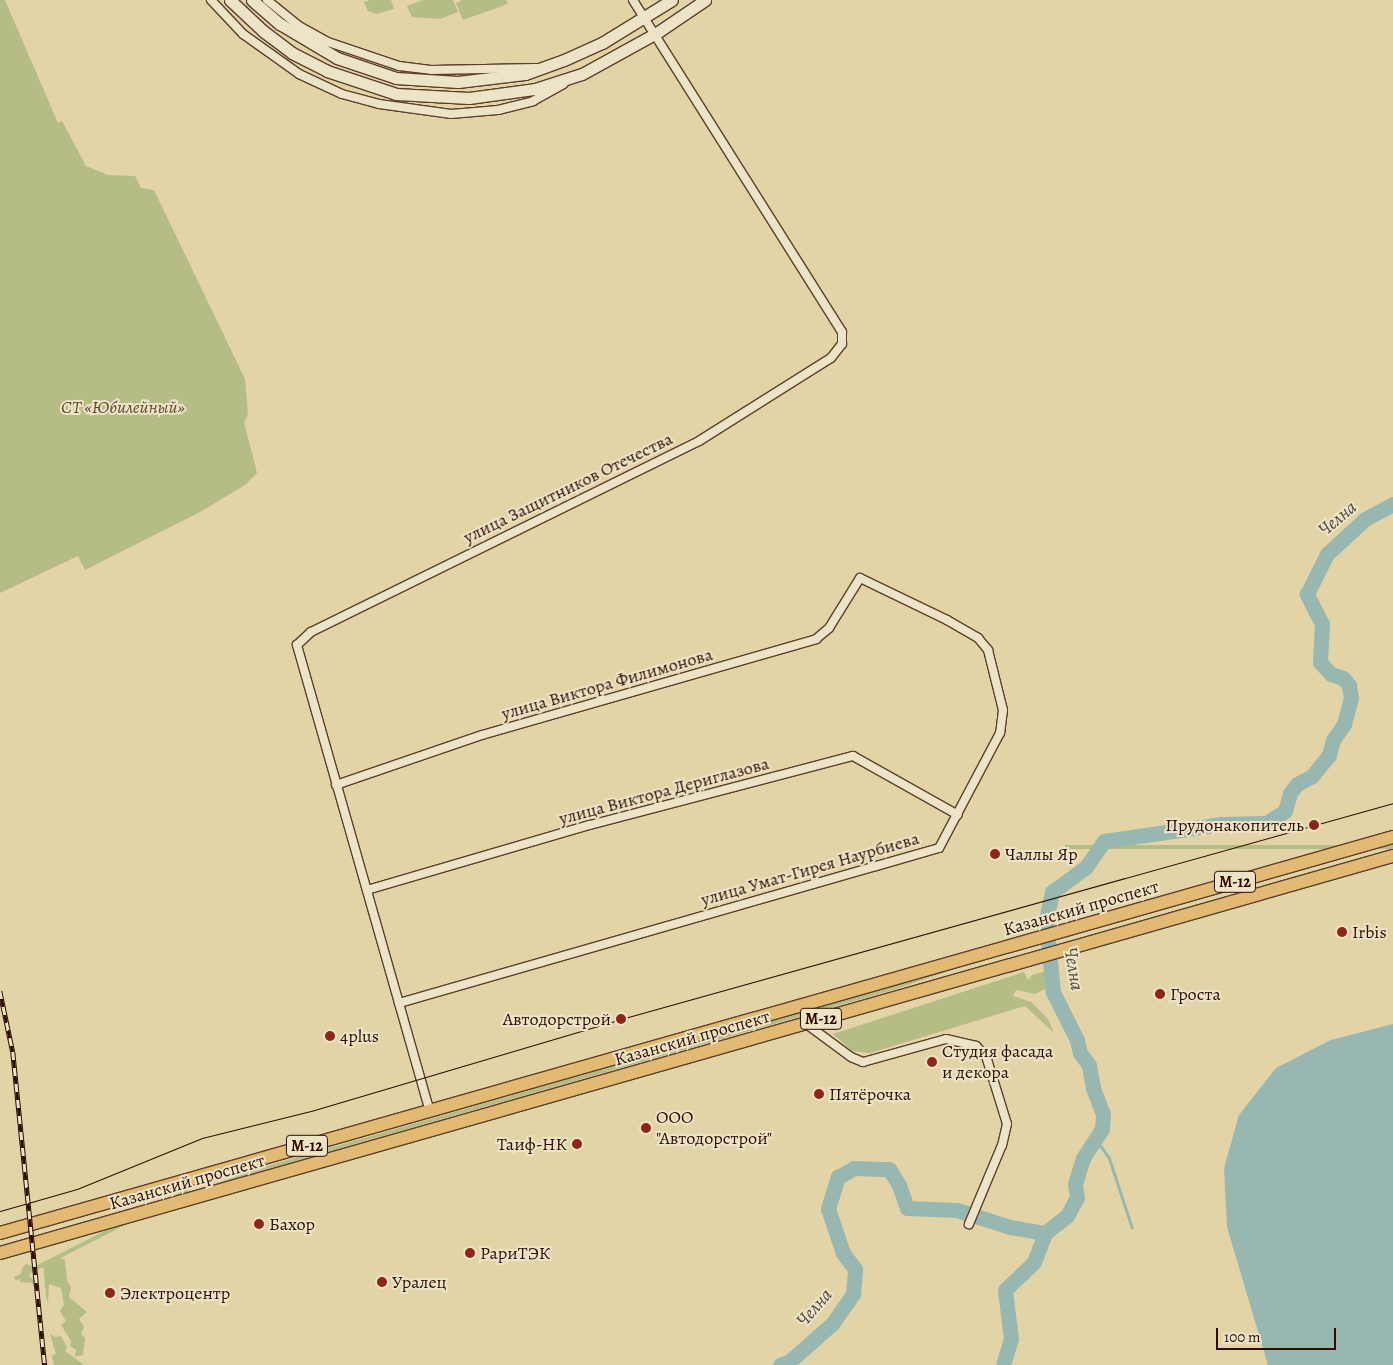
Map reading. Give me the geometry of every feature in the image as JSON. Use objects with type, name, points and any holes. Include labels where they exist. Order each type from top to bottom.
[{"type":"main road","points":[[230,0],[263,32],[292,53],[327,71],[396,94],[469,98],[535,89],[582,74],[654,34],[705,0]]},
{"type":"main road","points":[[252,0],[306,43],[337,58],[396,78],[428,82],[468,82],[515,76],[543,68],[582,52],[671,0]]},
{"type":"main road","name":"Казанский проспект","points":[[0,1233],[1393,837]]},
{"type":"main road","name":"Казанский проспект","points":[[0,1253],[219,1192],[958,978],[1082,946],[1393,856]]},
{"type":"main road","points":[[954,962],[970,966],[958,978]]},
{"type":"main road","points":[[219,1170],[210,1184],[219,1192]]},
{"type":"street","points":[[211,0],[243,34],[299,74],[342,94],[378,104],[451,114],[498,110],[533,101],[582,74]]},
{"type":"street","points":[[267,0],[300,26],[328,42],[399,66],[431,70],[543,68]]},
{"type":"street","points":[[633,0],[654,34]]},
{"type":"street","name":"улица Защитников Отечества","points":[[336,786],[296,651],[300,640],[310,632],[699,441],[831,358],[841,348],[842,332],[654,34]]},
{"type":"street","name":"улица Виктора Филимонова","points":[[336,786],[482,735],[816,639],[829,628],[860,578]]},
{"type":"street","name":"улица Умат-Гирея Наурбиева","points":[[399,1003],[939,848],[1000,733],[1003,710],[988,650],[978,638],[947,620],[860,578]]},
{"type":"street","name":"улица Виктора Дериглазова","points":[[368,890],[590,825],[853,756],[958,815]]},
{"type":"street","points":[[336,786],[368,890],[430,1112]]},
{"type":"street","points":[[805,1023],[851,1057],[863,1062],[946,1039],[976,1046],[986,1056],[1007,1124],[1002,1145],[969,1224]]},
{"type":"green space","name":"СТ «Юбилейный»","points":[[0,0],[5,0],[58,123],[62,121],[86,166],[108,175],[135,176],[141,188],[154,190],[245,379],[248,415],[244,422],[257,473],[245,485],[202,511],[85,570],[78,556],[0,593]]},
{"type":"green space","points":[[370,0],[391,0],[394,9],[377,14],[368,11],[364,2]]},
{"type":"green space","points":[[423,0],[453,0],[458,12],[440,19],[412,17],[407,6]]},
{"type":"green space","points":[[463,0],[506,0],[508,4],[463,20],[456,3]]},
{"type":"green space","points":[[1065,845],[1393,845],[1393,849],[1065,849]]},
{"type":"green space","points":[[969,964],[896,989],[212,1185],[263,1167]]},
{"type":"green space","points":[[1047,971],[1049,987],[1035,994],[1016,990],[1013,996],[1031,1002],[1048,1019],[1054,1033],[1025,1006],[870,1053],[852,1051],[833,1034],[1024,972],[1028,980],[1032,975]]},
{"type":"green space","points":[[187,1189],[189,1193],[16,1281],[14,1277]]},
{"type":"green space","points":[[58,1256],[65,1260],[67,1281],[71,1287],[69,1297],[87,1312],[79,1319],[84,1326],[81,1334],[85,1338],[83,1355],[75,1357],[76,1350],[70,1346],[71,1341],[61,1325],[66,1321],[60,1311],[64,1305],[61,1288],[49,1284],[48,1303],[46,1297],[43,1262]]},
{"type":"green space","points":[[26,1264],[32,1266],[33,1270],[29,1276],[37,1282],[38,1295],[32,1283],[20,1282],[22,1268]]},
{"type":"green space","points":[[50,1334],[55,1337],[61,1336],[67,1347],[65,1351],[84,1365],[54,1365],[52,1355],[56,1354]]},
{"type":"water","points":[[1393,1024],[1393,1365],[1268,1365],[1227,1227],[1224,1168],[1239,1115],[1276,1068],[1331,1040]]},
{"type":"waterway","name":"Челна","points":[[780,1365],[790,1361],[832,1324],[853,1294],[855,1269],[843,1253],[828,1209],[838,1177],[854,1168],[889,1169],[899,1185],[907,1208],[957,1210],[1010,1227],[1045,1233],[1067,1216],[1077,1197],[1075,1184],[1083,1158],[1102,1129],[1103,1114],[1093,1088],[1089,1065],[1080,1053],[1077,1040],[1053,992],[1046,920],[1052,892],[1086,867],[1104,841],[1222,824],[1266,823],[1285,811],[1290,793],[1297,784],[1312,776],[1329,755],[1333,740],[1344,724],[1351,698],[1349,685],[1343,678],[1331,674],[1320,662],[1322,624],[1307,594],[1327,554],[1365,519],[1393,504]]},
{"type":"waterway","points":[[1095,1138],[1109,1157],[1132,1227]]},
{"type":"waterway","points":[[1003,1365],[1011,1339],[1005,1290],[1034,1262],[1045,1233]]},
{"type":"tram line","points":[[0,1211],[77,1189],[202,1138],[311,1111],[621,1019],[1393,803]]},
{"type":"railway","points":[[0,991],[13,1052],[45,1365]]},
{"type":"place","name":"Прудонакопитель","points":[[1314,825]]},
{"type":"place","name":"Чаллы Яр","points":[[995,854]]},
{"type":"place","name":"Irbis","points":[[1342,932]]},
{"type":"place","name":"Гроста","points":[[1160,994]]},
{"type":"place","name":"Автодорстрой","points":[[621,1019]]},
{"type":"place","name":"4plus","points":[[330,1036]]},
{"type":"place","name":"Студия фасада и декора","points":[[932,1062]]},
{"type":"place","name":"Пятёрочка","points":[[819,1094]]},
{"type":"place","name":"ООО \"Автодорстрой\"","points":[[646,1128]]},
{"type":"place","name":"Таиф-НК","points":[[577,1144]]},
{"type":"place","name":"Бахор","points":[[259,1224]]},
{"type":"place","name":"РариТЭК","points":[[470,1253]]},
{"type":"place","name":"Уралец","points":[[382,1282]]},
{"type":"place","name":"Электроцентр","points":[[110,1293]]}]
